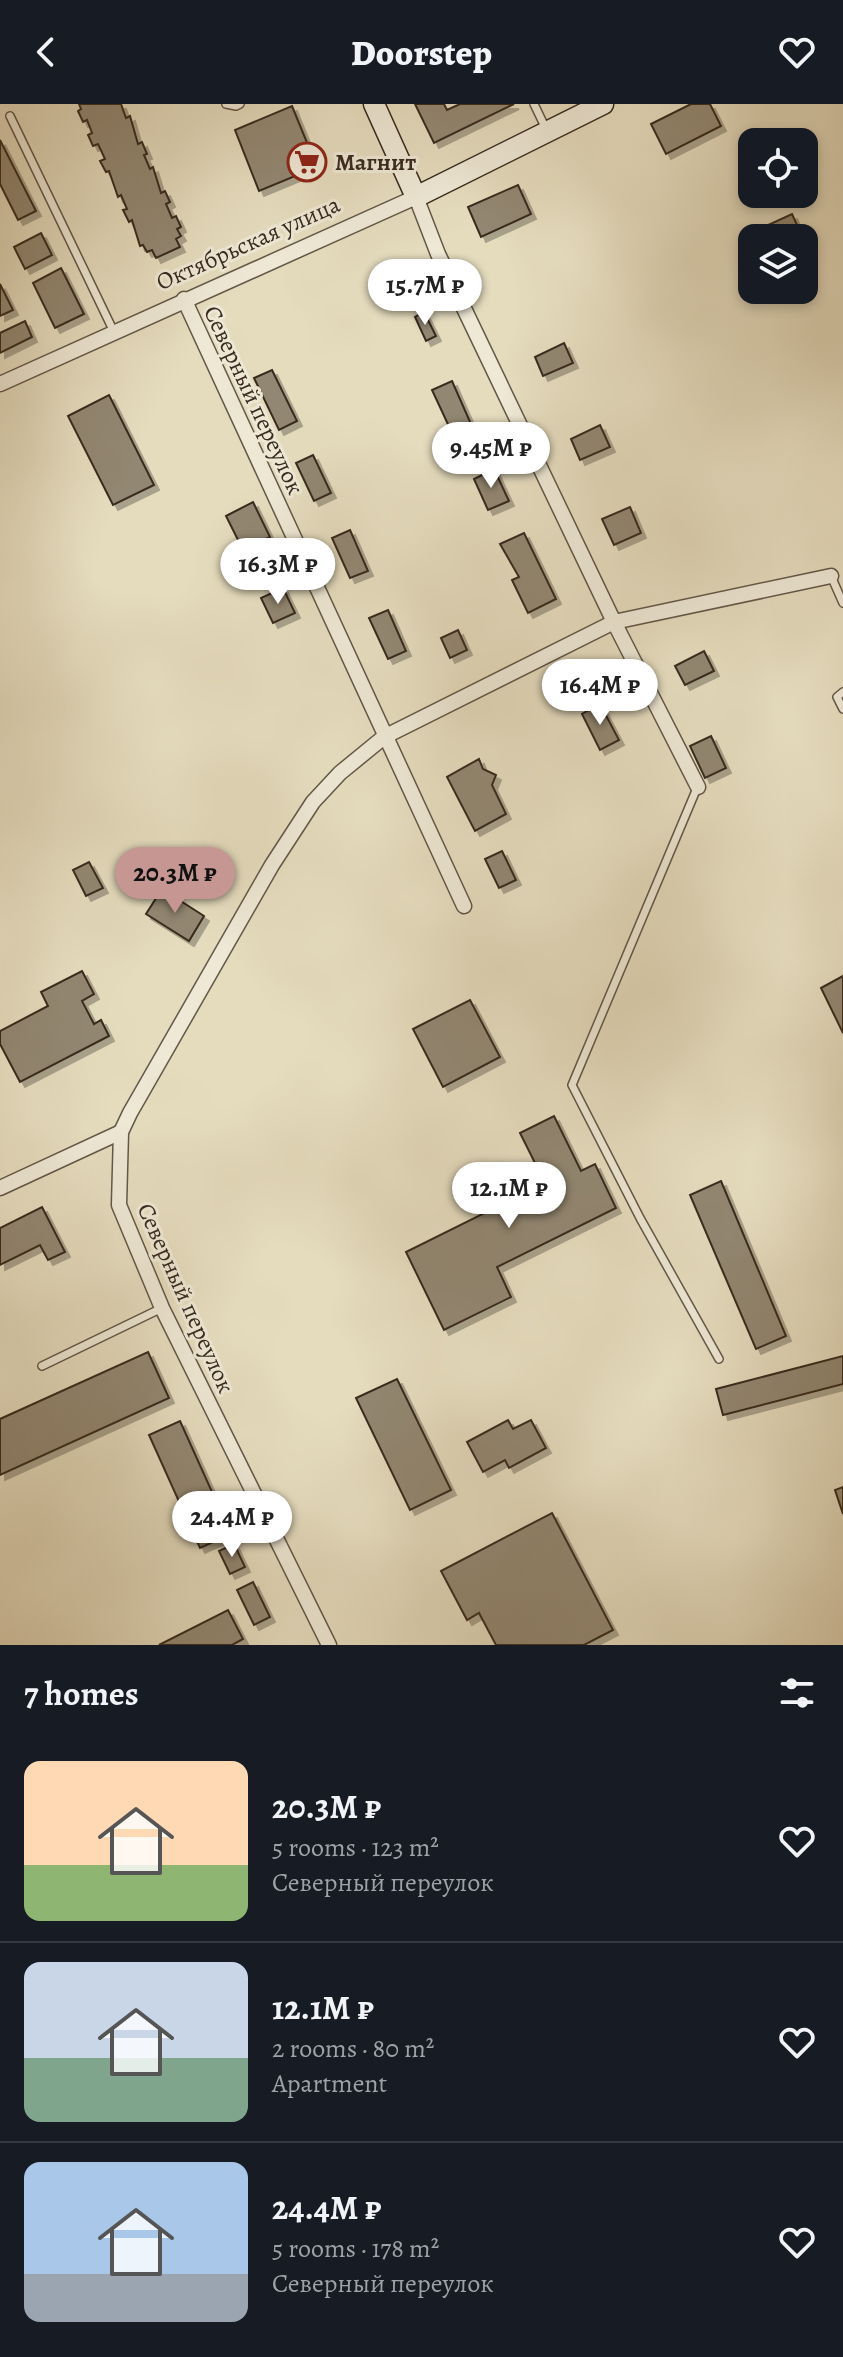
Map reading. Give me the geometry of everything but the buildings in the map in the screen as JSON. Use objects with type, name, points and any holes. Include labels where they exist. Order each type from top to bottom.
[{"type":"main road","points":[[374,104],[416,197]]},
{"type":"main road","name":"Октябрьская улица","points":[[416,197],[603,104]]},
{"type":"street","name":"Октябрьская улица","points":[[0,384],[416,197]]},
{"type":"street","points":[[416,197],[438,254],[614,622],[698,787]]},
{"type":"street","name":"Северный переулок","points":[[184,299],[464,906]]},
{"type":"street","points":[[384,737],[614,622],[831,576]]},
{"type":"street","name":"Северный переулок","points":[[328,1645],[162,1308],[119,1205],[121,1132],[272,865],[313,802],[340,773],[384,737]]},
{"type":"street","points":[[0,1188],[121,1132]]},
{"type":"lane","points":[[226,104],[240,104]]},
{"type":"lane","points":[[534,104],[548,131]]},
{"type":"lane","points":[[10,116],[114,332]]},
{"type":"lane","points":[[831,576],[843,603]]},
{"type":"lane","points":[[843,692],[837,697],[843,709]]},
{"type":"lane","points":[[698,787],[572,1085],[640,1218],[719,1359]]},
{"type":"lane","points":[[42,1366],[162,1308]]},
{"type":"place","name":"Магнит","points":[[307,162]]}]
